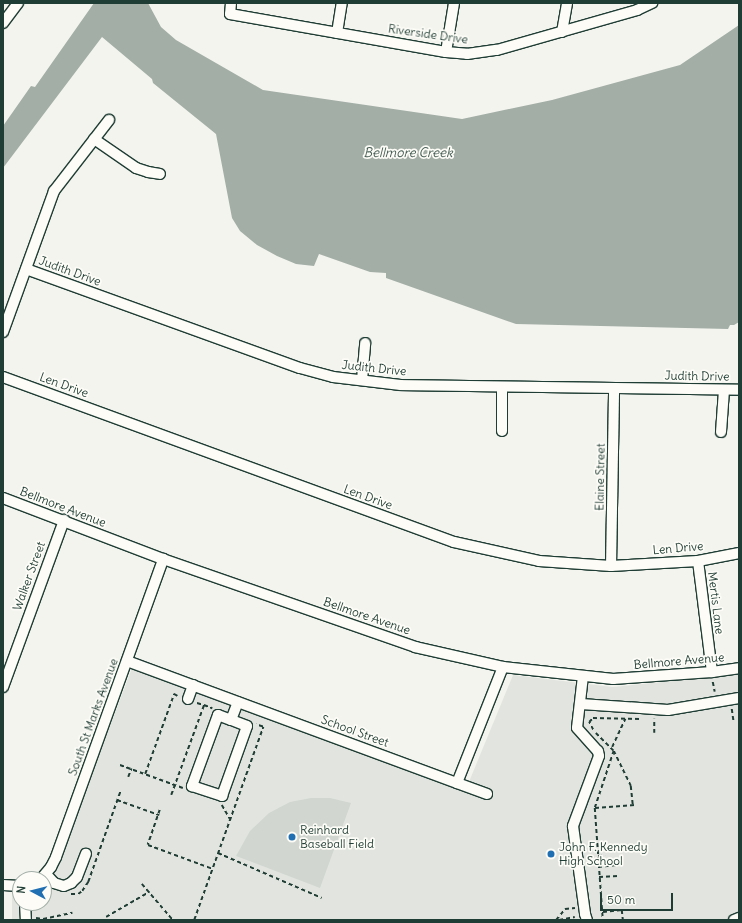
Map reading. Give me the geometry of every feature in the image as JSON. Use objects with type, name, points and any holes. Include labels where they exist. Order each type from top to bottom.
[{"type":"street","points":[[3,23],[18,3]]},
{"type":"street","name":"Riverside Drive","points":[[231,3],[230,14],[446,52],[467,54],[497,50],[636,10],[652,3]]},
{"type":"street","points":[[337,33],[342,3]]},
{"type":"street","points":[[446,52],[454,3]]},
{"type":"street","points":[[562,32],[567,3]]},
{"type":"street","points":[[3,332],[54,191],[109,120]]},
{"type":"street","points":[[94,139],[136,168],[160,174]]},
{"type":"street","name":"Judith Drive","points":[[26,269],[300,368],[333,377],[401,385],[739,390]]},
{"type":"street","points":[[362,380],[365,343]]},
{"type":"street","name":"Len Drive","points":[[3,377],[454,542],[539,561],[611,566],[698,561],[739,552]]},
{"type":"street","points":[[502,387],[502,431]]},
{"type":"street","name":"Elaine Street","points":[[611,566],[614,388]]},
{"type":"street","points":[[721,432],[724,390]]},
{"type":"street","name":"Bellmore Avenue","points":[[3,498],[163,559],[415,647],[503,667],[613,679],[713,677],[739,668]]},
{"type":"street","name":"Walker Street","points":[[3,687],[64,520]]},
{"type":"street","name":"South St Marks Avenue","points":[[47,871],[56,857],[163,559]]},
{"type":"street","name":"Mertis Lane","points":[[698,561],[713,677]]},
{"type":"street","name":"School Street","points":[[127,661],[487,794]]},
{"type":"street","points":[[457,783],[503,667]]},
{"type":"street","points":[[584,676],[577,728],[598,751],[599,756],[573,826],[585,914]]},
{"type":"street","points":[[188,699],[193,685]]},
{"type":"street","points":[[581,704],[668,710],[739,698]]},
{"type":"street","points":[[231,720],[238,702]]},
{"type":"street","points":[[218,715],[247,726],[222,796],[192,786],[218,715]]},
{"type":"street","points":[[52,882],[64,886],[71,883],[77,877],[86,854]]},
{"type":"street","points":[[734,920],[739,918]]},
{"type":"path","points":[[713,677],[716,698]]},
{"type":"path","points":[[145,774],[174,694],[215,709],[218,715]]},
{"type":"path","points":[[171,795],[204,705]]},
{"type":"path","points":[[734,723],[732,709],[739,708]]},
{"type":"path","points":[[595,808],[634,805],[631,786],[612,747],[594,731],[590,725],[590,720],[599,718],[640,719]]},
{"type":"path","points":[[654,733],[654,718],[661,718]]},
{"type":"path","points":[[612,747],[625,719]]},
{"type":"path","points":[[194,920],[263,727],[254,724],[247,726]]},
{"type":"path","points":[[603,920],[598,867],[595,808],[614,751]]},
{"type":"path","points":[[120,765],[188,790]]},
{"type":"path","points":[[128,777],[131,769]]},
{"type":"path","points":[[118,800],[159,815]]},
{"type":"path","points":[[220,802],[230,819]]},
{"type":"path","points":[[160,810],[148,845],[213,869]]},
{"type":"path","points":[[218,853],[322,898]]},
{"type":"path","points":[[598,856],[605,855]]},
{"type":"path","points":[[598,867],[617,865]]},
{"type":"path","points":[[599,878],[618,876]]},
{"type":"path","points":[[142,884],[173,920]]},
{"type":"path","points":[[106,917],[149,892]]},
{"type":"path","points":[[556,920],[566,909],[585,914]]},
{"type":"path","points":[[602,912],[622,910],[623,920]]},
{"type":"path","points":[[26,919],[43,919],[72,913]]},
{"type":"path","points":[[559,920],[585,914]]},
{"type":"shaded area","points":[[132,668],[466,789],[513,675],[613,687],[739,674],[739,920],[12,920],[12,911],[52,911],[53,876]]},
{"type":"shaded area","name":"Reinhard Baseball Field","points":[[311,798],[330,798],[351,803],[320,888],[236,856],[250,831],[269,813],[290,802]]},
{"type":"water","name":"Bellmore Creek","points":[[94,3],[148,3],[161,27],[176,40],[263,90],[462,119],[552,100],[680,65],[739,25],[739,322],[734,325],[730,325],[728,329],[516,324],[386,278],[386,273],[370,272],[319,254],[314,266],[296,264],[277,256],[257,245],[240,231],[232,218],[216,134],[153,83],[152,79],[102,37],[3,168],[3,126],[31,86],[35,87]]},
{"type":"place","name":"Reinhard Baseball Field","points":[[292,837]]},
{"type":"place","name":"John F. Kennedy High School","points":[[551,854]]}]
